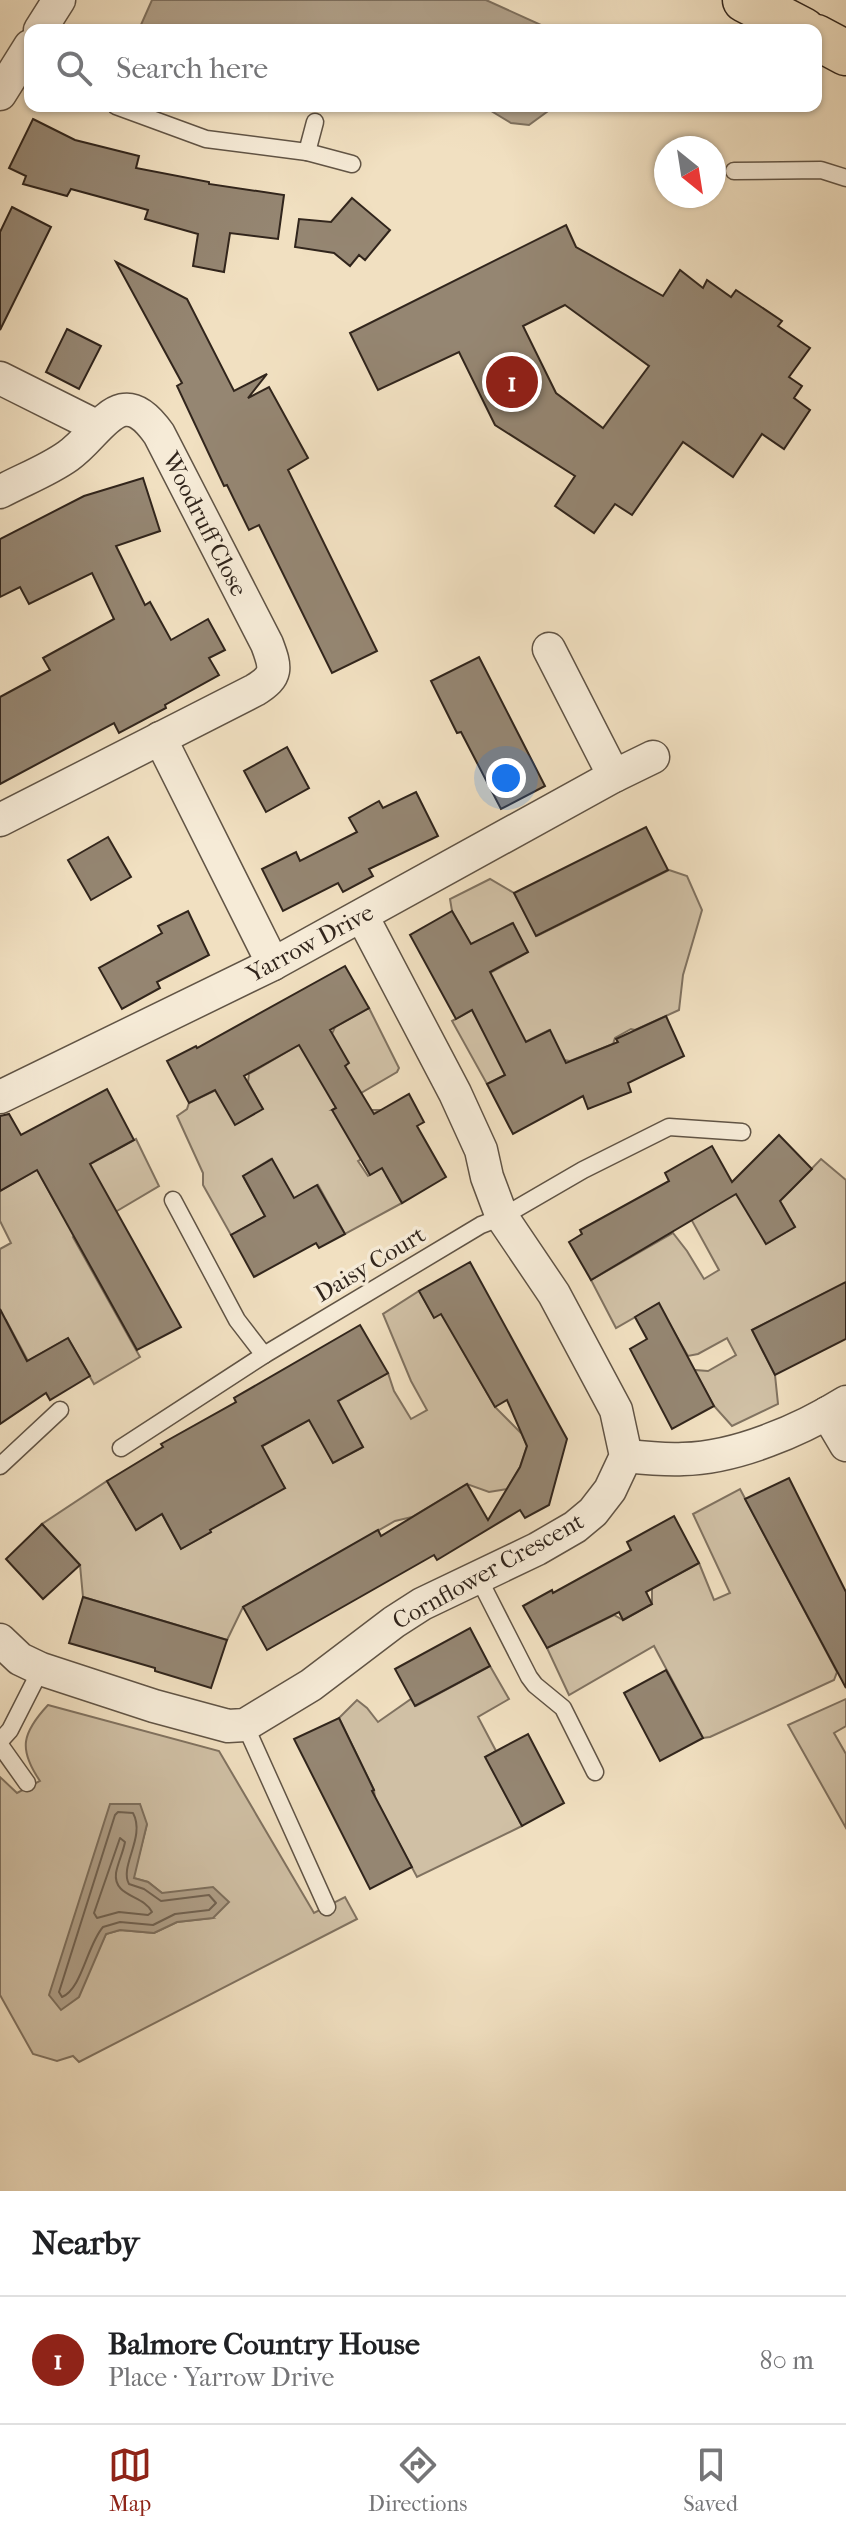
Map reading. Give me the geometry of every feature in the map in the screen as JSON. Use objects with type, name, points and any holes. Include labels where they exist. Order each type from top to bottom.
[{"type":"main road","points":[[822,40],[846,53]]},
{"type":"street","points":[[44,24],[59,0]]},
{"type":"street","points":[[10,77],[24,55]]},
{"type":"street","points":[[0,378],[96,426]]},
{"type":"street","name":"Woodruff Close","points":[[0,492],[64,459],[96,426],[121,409],[137,410],[150,420],[274,661],[274,672],[267,682],[0,820]]},
{"type":"street","points":[[549,649],[614,776]]},
{"type":"street","points":[[160,738],[273,964]]},
{"type":"street","name":"Yarrow Drive","points":[[0,1097],[273,964],[653,757]]},
{"type":"street","points":[[362,916],[455,1093],[481,1150],[502,1217],[554,1294],[616,1410],[626,1456],[686,1459],[744,1449],[837,1407],[846,1445]]},
{"type":"street","name":"Cornflower Crescent","points":[[245,1725],[311,1685],[403,1616],[575,1527],[593,1512],[610,1490],[626,1456]]},
{"type":"street","points":[[0,1640],[20,1659],[41,1669],[183,1714],[228,1726],[245,1725]]},
{"type":"lane","points":[[132,112],[206,139],[307,152],[352,164]]},
{"type":"lane","points":[[307,152],[315,122]]},
{"type":"lane","points":[[734,171],[821,170],[846,178]]},
{"type":"lane","name":"Daisy Court","points":[[121,1448],[264,1355],[481,1225],[502,1217],[583,1170],[669,1127],[742,1132]]},
{"type":"lane","points":[[173,1200],[237,1320],[264,1355]]},
{"type":"lane","points":[[0,1466],[60,1410]]},
{"type":"lane","points":[[478,1577],[529,1677],[563,1708],[595,1772]]},
{"type":"lane","points":[[27,1783],[0,1743],[10,1730],[41,1669]]},
{"type":"lane","points":[[245,1725],[327,1907]]},
{"type":"shaded area","points":[[669,870],[687,876],[702,910],[683,975],[679,1010],[635,1030],[631,1029],[615,1038],[613,1044],[570,1061],[564,1060],[549,1030],[519,1045],[511,1072],[487,1084],[452,1021],[472,1010],[482,1029],[490,973],[528,952],[512,923],[471,945],[452,911],[450,899],[490,879],[514,893],[537,936]]},
{"type":"shaded area","points":[[369,1008],[399,1068],[332,1110],[380,1110],[361,1121],[385,1144],[358,1161],[368,1176],[395,1161],[386,1175],[402,1203],[345,1234],[318,1185],[292,1200],[271,1159],[243,1176],[265,1216],[231,1235],[203,1185],[203,1173],[177,1116],[187,1109],[189,1103],[218,1089],[262,1108],[248,1082],[249,1074],[302,1043],[332,1034],[335,1027]]},
{"type":"shaded area","points":[[98,1130],[111,1153],[136,1139],[159,1186],[73,1237],[140,1357],[94,1384],[68,1338],[28,1361],[6,1320],[0,1323],[0,1249],[11,1243],[0,1221],[0,1191],[40,1168],[41,1177],[56,1204]]},
{"type":"shaded area","points":[[821,1159],[846,1180],[846,1282],[752,1330],[775,1375],[778,1404],[732,1426],[714,1406],[694,1370],[708,1371],[736,1355],[727,1338],[688,1356],[658,1304],[616,1328],[591,1280],[673,1233],[704,1279],[719,1270],[691,1219],[738,1192],[766,1244],[795,1227],[778,1198],[789,1192]]},
{"type":"shaded area","points":[[419,1291],[434,1317],[456,1305],[460,1346],[495,1407],[522,1434],[527,1446],[520,1467],[507,1489],[489,1492],[467,1484],[412,1517],[395,1521],[243,1607],[227,1640],[83,1597],[80,1565],[42,1524],[107,1481],[136,1530],[162,1514],[181,1549],[211,1532],[196,1504],[285,1488],[261,1447],[311,1419],[333,1463],[363,1447],[337,1402],[388,1373],[394,1391],[411,1419],[427,1410],[411,1381],[383,1314]]},
{"type":"shaded area","points":[[740,1489],[837,1672],[834,1680],[703,1738],[654,1646],[569,1695],[547,1648],[614,1615],[623,1620],[652,1604],[652,1588],[699,1563],[714,1600],[730,1593],[693,1514]]},
{"type":"shaded area","points":[[490,1666],[509,1699],[478,1717],[496,1751],[486,1757],[522,1826],[417,1877],[375,1798],[339,1718],[357,1700],[378,1722],[411,1699],[416,1706]]},
{"type":"shaded area","points":[[846,1699],[846,1726],[834,1733],[846,1754],[846,1828],[788,1725]]},
{"type":"shaded area","points":[[48,1705],[219,1751],[314,1913],[345,1897],[357,1919],[79,2062],[73,2056],[57,2061],[33,2054],[0,1995],[0,1777],[17,1793],[40,1781],[28,1760],[26,1742],[33,1724]],"holes":[[[147,1824],[133,1878],[148,1882],[162,1893],[213,1918],[177,1922],[154,1933],[120,1930],[106,1934],[92,1963]]]},
{"type":"water","points":[[152,0],[486,0],[539,24],[141,24]]},
{"type":"water","points":[[493,112],[547,112],[529,125],[511,123]]},
{"type":"water","points":[[110,1804],[140,1804],[147,1824],[134,1878],[148,1882],[162,1893],[213,1887],[229,1902],[213,1918],[177,1922],[154,1933],[120,1930],[106,1934],[79,1997],[61,2010],[49,1995]]},
{"type":"building","points":[[33,119],[75,140],[139,156],[136,168],[209,184],[284,195],[278,239],[230,233],[224,272],[193,266],[198,234],[145,219],[148,210],[71,189],[67,196],[23,184],[26,176],[9,168]]},
{"type":"building","points":[[352,198],[390,230],[365,260],[359,255],[350,266],[334,253],[295,247],[299,219],[331,222]]},
{"type":"building","points":[[12,207],[51,227],[0,330],[0,232]]},
{"type":"building","points":[[566,225],[576,247],[663,296],[680,270],[703,288],[707,280],[731,297],[736,290],[782,321],[778,326],[810,348],[789,377],[802,386],[794,398],[810,410],[784,449],[762,434],[733,477],[683,442],[632,515],[615,504],[594,533],[555,506],[575,476],[495,425],[459,352],[378,390],[350,333]],"holes":[[[565,305],[649,366],[603,428],[556,393],[523,326]]]},
{"type":"building","points":[[116,262],[187,299],[234,391],[267,374],[248,398],[269,387],[308,458],[288,470],[377,651],[332,673],[259,525],[249,530],[227,485],[224,486],[177,386],[182,383]]},
{"type":"building","points":[[67,329],[101,346],[79,389],[46,372]]},
{"type":"building","points":[[143,478],[160,531],[116,546],[145,605],[150,602],[171,640],[208,619],[225,650],[209,658],[219,675],[119,733],[114,723],[0,784],[0,697],[50,670],[43,658],[114,619],[92,573],[29,604],[20,587],[0,597],[0,539],[84,496]]},
{"type":"building","points":[[479,657],[545,786],[501,809],[431,681]]},
{"type":"building","points":[[287,747],[309,788],[266,812],[244,771]]},
{"type":"building","points":[[416,792],[438,836],[369,869],[373,876],[343,892],[338,883],[283,911],[262,869],[296,852],[300,861],[357,832],[349,818],[379,801],[383,808]]},
{"type":"building","points":[[646,827],[668,870],[536,936],[514,893]]},
{"type":"building","points":[[108,837],[131,877],[91,900],[68,860]]},
{"type":"building","points":[[188,911],[209,955],[157,982],[160,988],[122,1009],[99,968],[162,933],[158,926]]},
{"type":"building","points":[[452,911],[471,944],[513,923],[528,952],[490,972],[526,1042],[550,1030],[566,1063],[618,1042],[616,1039],[666,1016],[684,1056],[628,1083],[631,1092],[588,1109],[583,1096],[513,1134],[487,1084],[505,1075],[472,1010],[456,1019],[410,935]]},
{"type":"building","points":[[345,966],[369,1008],[330,1030],[349,1063],[345,1066],[374,1114],[409,1094],[424,1122],[417,1126],[446,1177],[402,1203],[382,1168],[370,1175],[299,1045],[244,1076],[263,1109],[235,1125],[215,1090],[189,1103],[167,1061],[197,1048]]},
{"type":"building","points":[[107,1089],[134,1140],[90,1164],[181,1327],[137,1350],[37,1170],[0,1191],[0,1116],[9,1114],[21,1135]]},
{"type":"building","points":[[779,1135],[812,1169],[780,1201],[795,1227],[766,1244],[736,1194],[591,1280],[569,1242],[582,1234],[580,1230],[669,1181],[665,1173],[712,1146],[732,1182]]},
{"type":"building","points":[[272,1159],[294,1198],[317,1185],[345,1234],[319,1248],[316,1243],[254,1277],[231,1235],[265,1216],[243,1176]]},
{"type":"building","points":[[470,1262],[567,1439],[549,1505],[525,1518],[520,1510],[437,1560],[434,1555],[267,1650],[243,1607],[378,1530],[381,1536],[467,1484],[488,1520],[520,1467],[527,1446],[507,1400],[495,1407],[441,1314],[434,1318],[419,1291]]},
{"type":"building","points":[[846,1282],[846,1339],[775,1375],[752,1330]]},
{"type":"building","points":[[659,1303],[714,1406],[672,1429],[630,1349],[647,1339],[635,1317]]},
{"type":"building","points":[[0,1309],[27,1361],[68,1338],[90,1376],[50,1400],[46,1393],[0,1424]]},
{"type":"building","points":[[360,1325],[388,1373],[338,1401],[363,1447],[333,1463],[309,1420],[262,1446],[285,1488],[181,1549],[162,1514],[136,1530],[107,1481],[163,1447],[161,1444],[236,1402],[234,1398]]},
{"type":"building","points":[[789,1478],[846,1592],[846,1688],[745,1499]]},
{"type":"building","points":[[674,1516],[699,1563],[646,1592],[652,1604],[623,1620],[619,1612],[547,1648],[523,1606],[631,1550],[627,1542]]},
{"type":"building","points":[[42,1524],[80,1565],[43,1599],[6,1559]]},
{"type":"building","points":[[83,1597],[227,1640],[211,1688],[69,1643]]},
{"type":"building","points":[[470,1628],[490,1666],[415,1706],[395,1669]]},
{"type":"building","points":[[666,1670],[703,1738],[660,1761],[624,1693]]},
{"type":"building","points":[[339,1718],[372,1791],[412,1867],[370,1889],[294,1739]]},
{"type":"building","points":[[528,1734],[564,1803],[522,1826],[485,1757]]},
{"type":"place","name":"Balmore Country House","points":[[512,382]]}]
